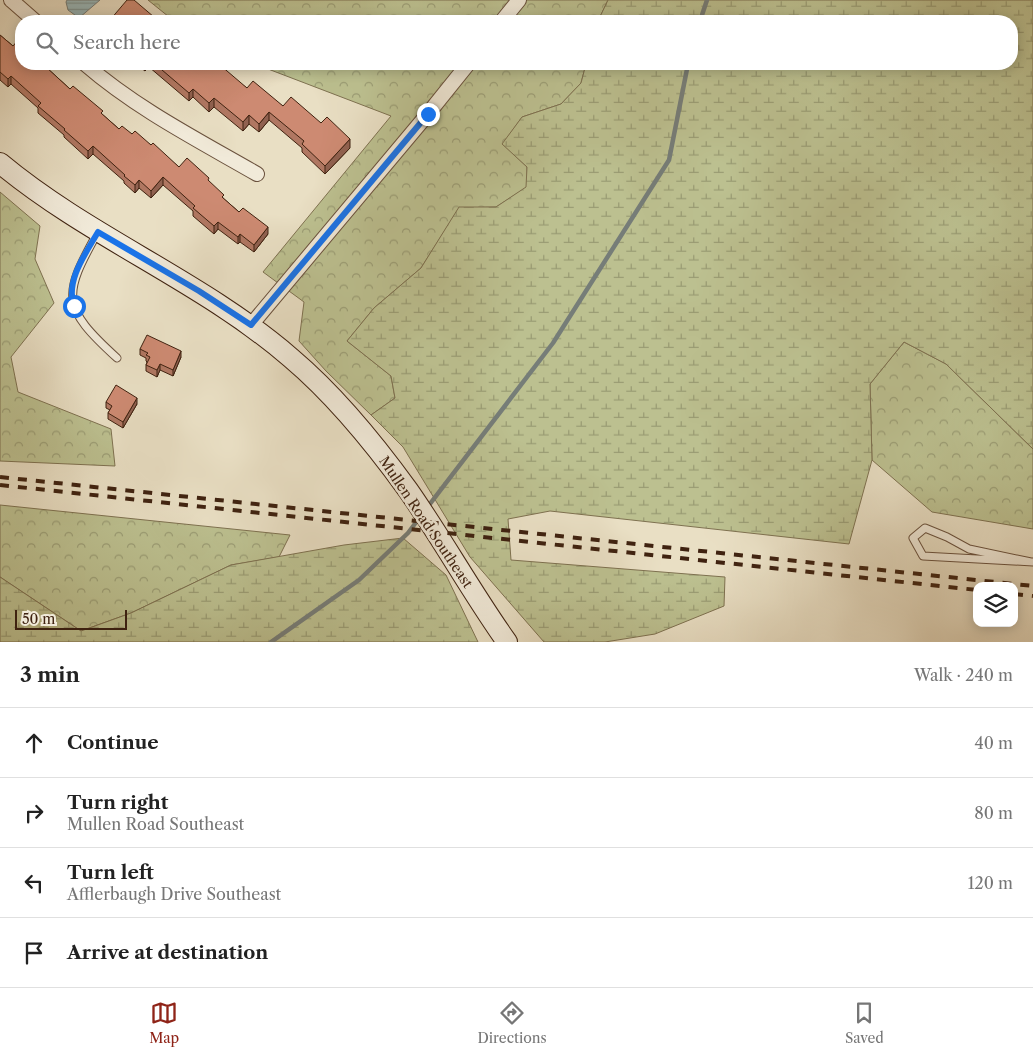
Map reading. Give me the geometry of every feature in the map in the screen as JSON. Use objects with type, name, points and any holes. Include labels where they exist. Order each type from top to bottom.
[{"type":"street","points":[[11,0],[29,15]]},
{"type":"street","points":[[507,15],[519,0]]},
{"type":"street","points":[[92,70],[156,116],[257,174]]},
{"type":"street","points":[[251,325],[463,70]]},
{"type":"street","name":"Mullen Road Southeast","points":[[0,162],[42,196],[98,232],[199,291],[251,325],[306,371],[352,419],[409,491],[481,606],[508,642]]},
{"type":"lane","points":[[98,232],[80,264],[74,279],[71,299],[82,323],[117,358]]},
{"type":"lane","points":[[925,528],[969,549],[1032,562],[924,556],[913,538],[925,528]]},
{"type":"green space","points":[[148,0],[608,0],[601,15],[167,15]]},
{"type":"green space","points":[[608,0],[1033,0],[1033,449],[946,364],[904,342],[870,384],[872,460],[849,544],[550,511],[508,519],[511,560],[725,577],[724,606],[655,634],[605,642],[544,642],[470,557],[403,447],[371,415],[395,398],[391,376],[347,341],[374,308],[421,268],[459,207],[496,207],[526,187],[527,167],[502,144],[522,117],[561,104],[581,83],[584,70],[1018,70],[1018,15],[601,15]]},
{"type":"green space","points":[[271,70],[584,70],[581,83],[561,104],[522,117],[503,144],[527,167],[527,187],[496,207],[459,208],[421,268],[374,308],[347,341],[391,376],[395,398],[371,415],[326,371],[299,341],[304,302],[263,272],[391,116]]},
{"type":"green space","points":[[0,192],[40,226],[35,259],[54,303],[11,357],[18,392],[111,429],[115,466],[0,461]]},
{"type":"green space","points":[[904,342],[946,364],[1033,449],[1033,529],[932,512],[872,460],[870,384]]},
{"type":"green space","points":[[0,505],[290,535],[279,557],[231,565],[131,613],[81,631],[0,577]]},
{"type":"green space","points":[[403,538],[446,575],[478,642],[0,642],[0,577],[81,631],[131,613],[231,565],[344,545]]},
{"type":"water","points":[[67,0],[100,0],[82,15],[75,15],[68,10]]},
{"type":"building","points":[[127,0],[134,0],[152,15],[114,15]]},
{"type":"building","points":[[0,35],[13,46],[15,44],[15,70],[49,70],[70,89],[73,86],[103,111],[101,113],[119,129],[122,126],[132,134],[135,131],[151,145],[153,143],[179,167],[187,158],[209,178],[208,180],[224,195],[222,197],[239,212],[243,208],[268,227],[254,245],[240,234],[238,237],[218,222],[214,226],[193,208],[195,206],[163,177],[151,191],[139,180],[135,185],[93,146],[88,151],[38,106],[41,103],[11,76],[8,79],[0,72]]},
{"type":"building","points":[[162,70],[226,70],[247,88],[253,81],[283,106],[291,97],[321,123],[327,117],[350,139],[325,166],[302,144],[304,141],[269,112],[259,124],[249,115],[243,122],[214,98],[209,103],[193,89],[189,93]]},
{"type":"building","points":[[147,335],[181,351],[173,370],[160,364],[157,370],[146,365],[150,357],[146,355],[148,353],[140,349]]},
{"type":"building","points":[[116,385],[137,398],[123,422],[108,413],[112,406],[106,402]]},
{"type":"waterway","points":[[702,15],[707,0]]},
{"type":"waterway","points":[[426,509],[553,343],[669,160],[687,70]]},
{"type":"waterway","points":[[271,642],[359,580],[408,533],[420,517]]},
{"type":"railway","points":[[0,477],[1033,586]]},
{"type":"railway","points":[[0,485],[973,590]]},
{"type":"railway","points":[[1018,594],[1033,596]]},
{"type":"route","points":[[74,306],[71,299],[74,279],[98,232],[199,291],[251,325],[428,114]]}]
